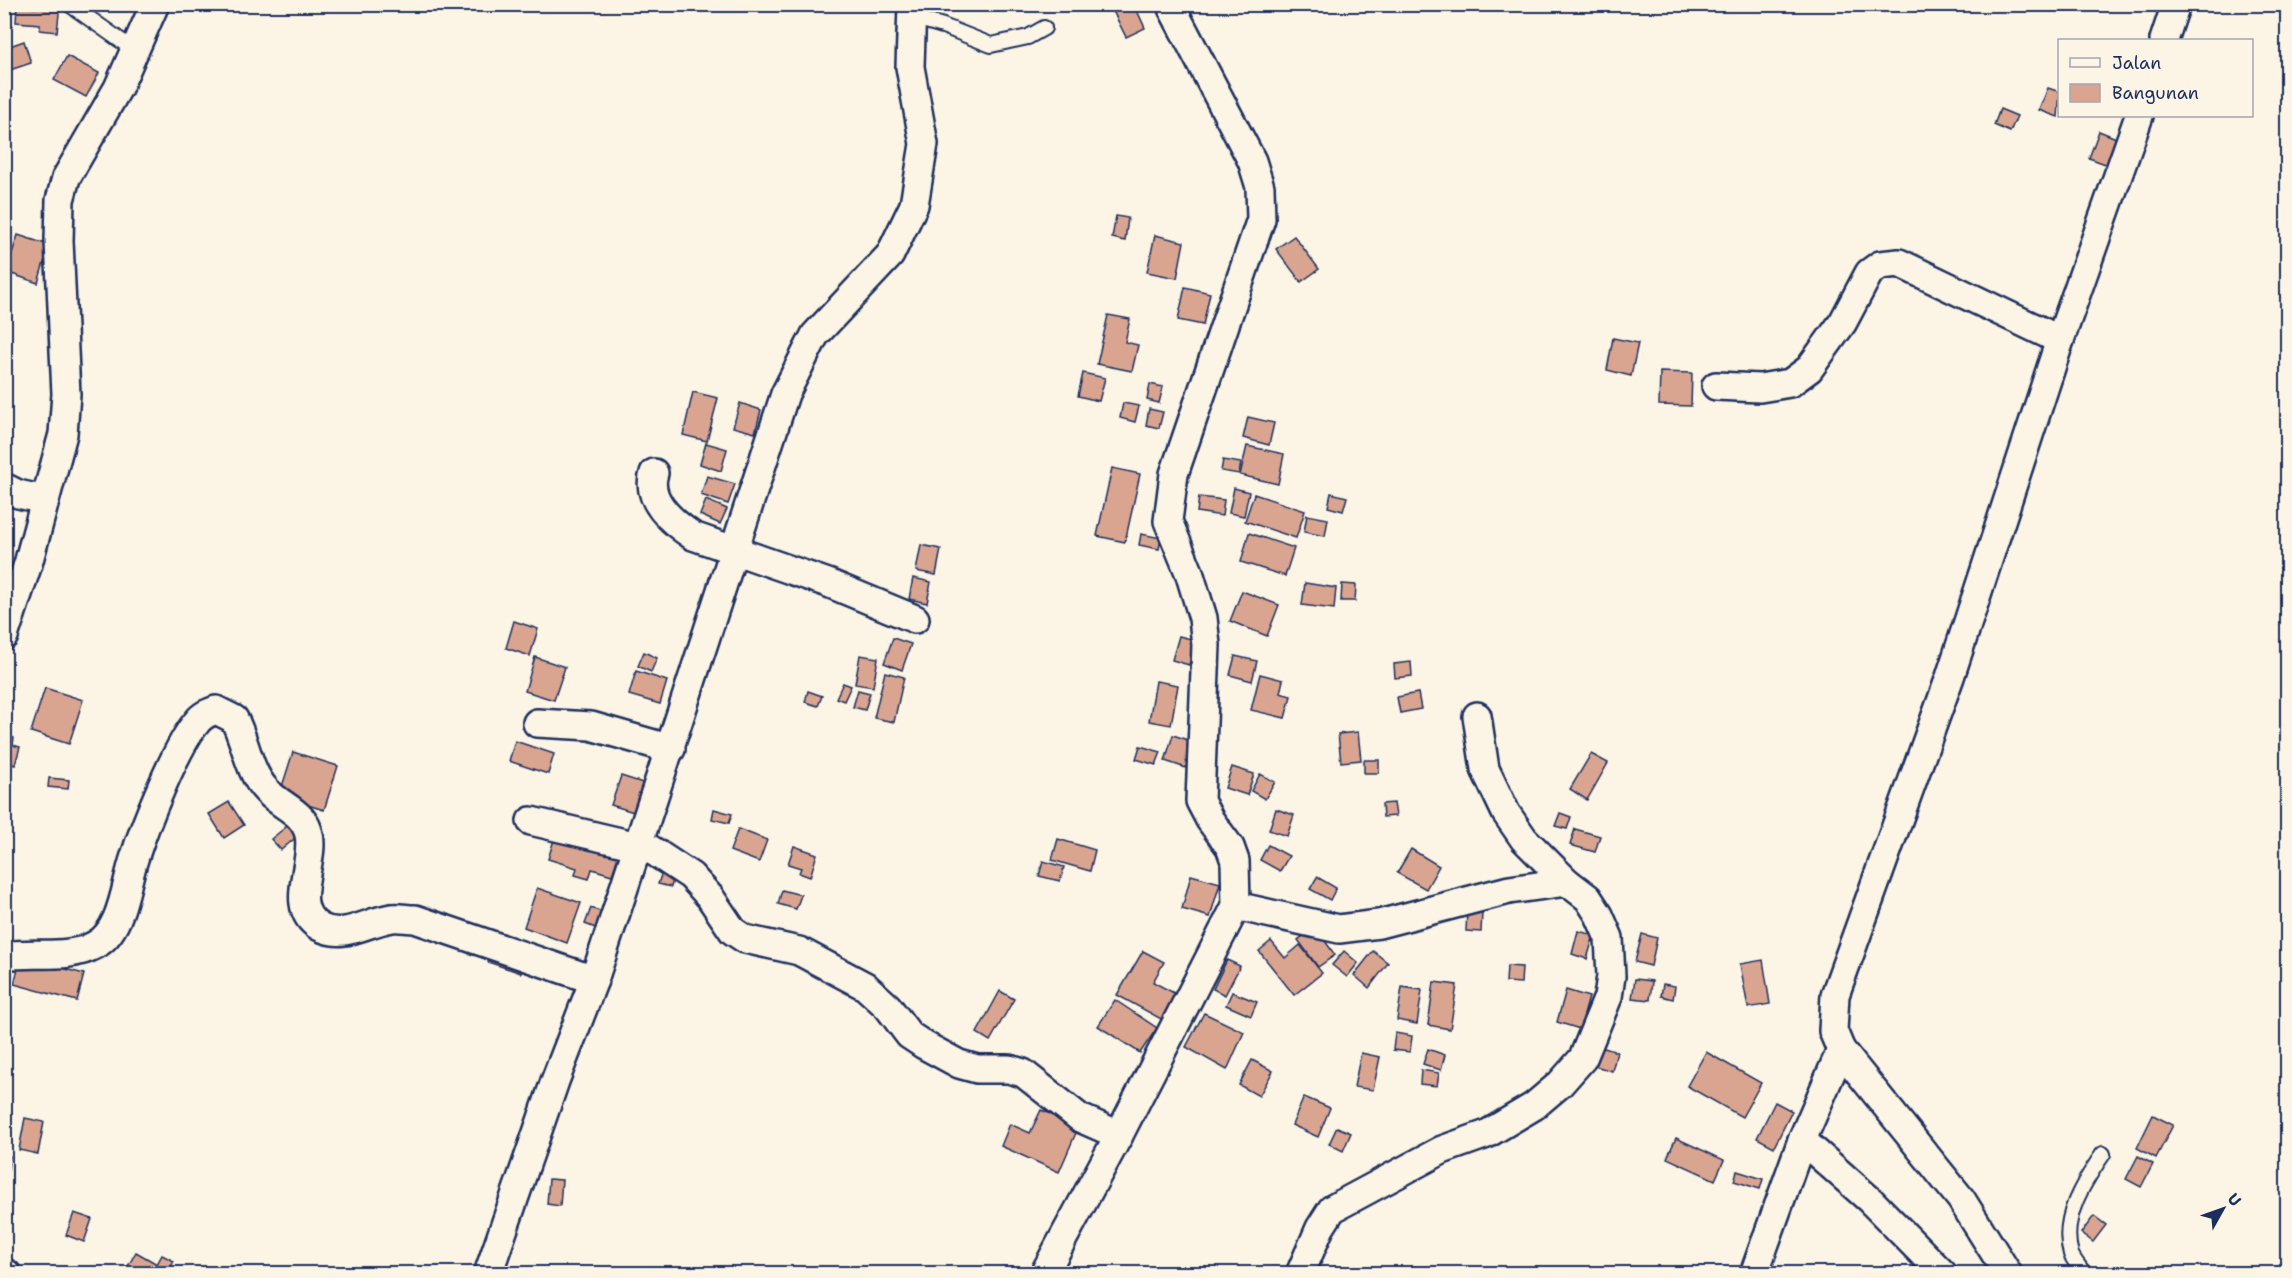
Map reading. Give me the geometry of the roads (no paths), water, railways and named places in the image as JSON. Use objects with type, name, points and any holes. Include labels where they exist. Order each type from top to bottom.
[{"type":"street","points":[[2164,39],[2176,4]]},
{"type":"street","points":[[4,636],[28,564],[63,434],[66,394],[59,253],[60,200],[66,178],[118,88],[152,7]]},
{"type":"street","points":[[1044,1274],[1119,1135],[1236,906],[1235,861],[1230,847],[1210,820],[1200,801],[1206,645],[1199,606],[1168,521],[1173,474],[1262,219],[1260,187],[1252,161],[1172,8]]},
{"type":"street","points":[[488,1274],[555,1081],[594,980],[785,394],[815,335],[891,255],[914,205],[924,144],[910,67],[912,11]]},
{"type":"street","points":[[2008,1274],[1961,1199],[1840,1050],[1833,1030],[1835,995],[1950,677],[2060,340],[2139,117]]},
{"type":"street","points":[[1716,386],[1760,388],[1790,383],[1809,369],[1843,322],[1869,273],[1887,263],[1899,263],[2060,340]]},
{"type":"street","points":[[654,473],[650,484],[654,497],[677,525],[693,536],[828,583],[915,619]]},
{"type":"street","points":[[4,487],[18,495],[45,500]]},
{"type":"street","points":[[4,956],[77,951],[96,945],[106,936],[116,921],[138,848],[187,737],[205,713],[216,710],[234,719],[257,778],[266,791],[296,813],[309,832],[304,901],[310,917],[319,927],[345,931],[392,918],[415,920],[594,980]]},
{"type":"street","points":[[1300,1274],[1320,1228],[1332,1209],[1442,1150],[1487,1134],[1534,1106],[1560,1084],[1583,1058],[1608,998],[1611,976],[1609,938],[1588,898],[1567,882],[1524,839],[1496,796],[1485,769],[1477,716]]},
{"type":"street","points":[[537,723],[591,726],[671,749]]},
{"type":"street","points":[[531,821],[639,844],[662,855],[690,876],[710,897],[733,931],[745,939],[799,951],[865,986],[888,1007],[909,1035],[924,1045],[959,1064],[977,1069],[1009,1069],[1023,1073],[1080,1118],[1119,1135]]},
{"type":"street","points":[[1236,906],[1340,929],[1379,924],[1509,890],[1567,882]]},
{"type":"street","points":[[1754,1274],[1802,1140],[1840,1050]]},
{"type":"street","points":[[1802,1140],[1870,1200],[1943,1274]]},
{"type":"lane","points":[[69,4],[134,50]]},
{"type":"lane","points":[[912,11],[991,45],[1028,37],[1044,28]]},
{"type":"lane","points":[[2084,1274],[2071,1254],[2068,1227],[2075,1202],[2103,1154]]}]
